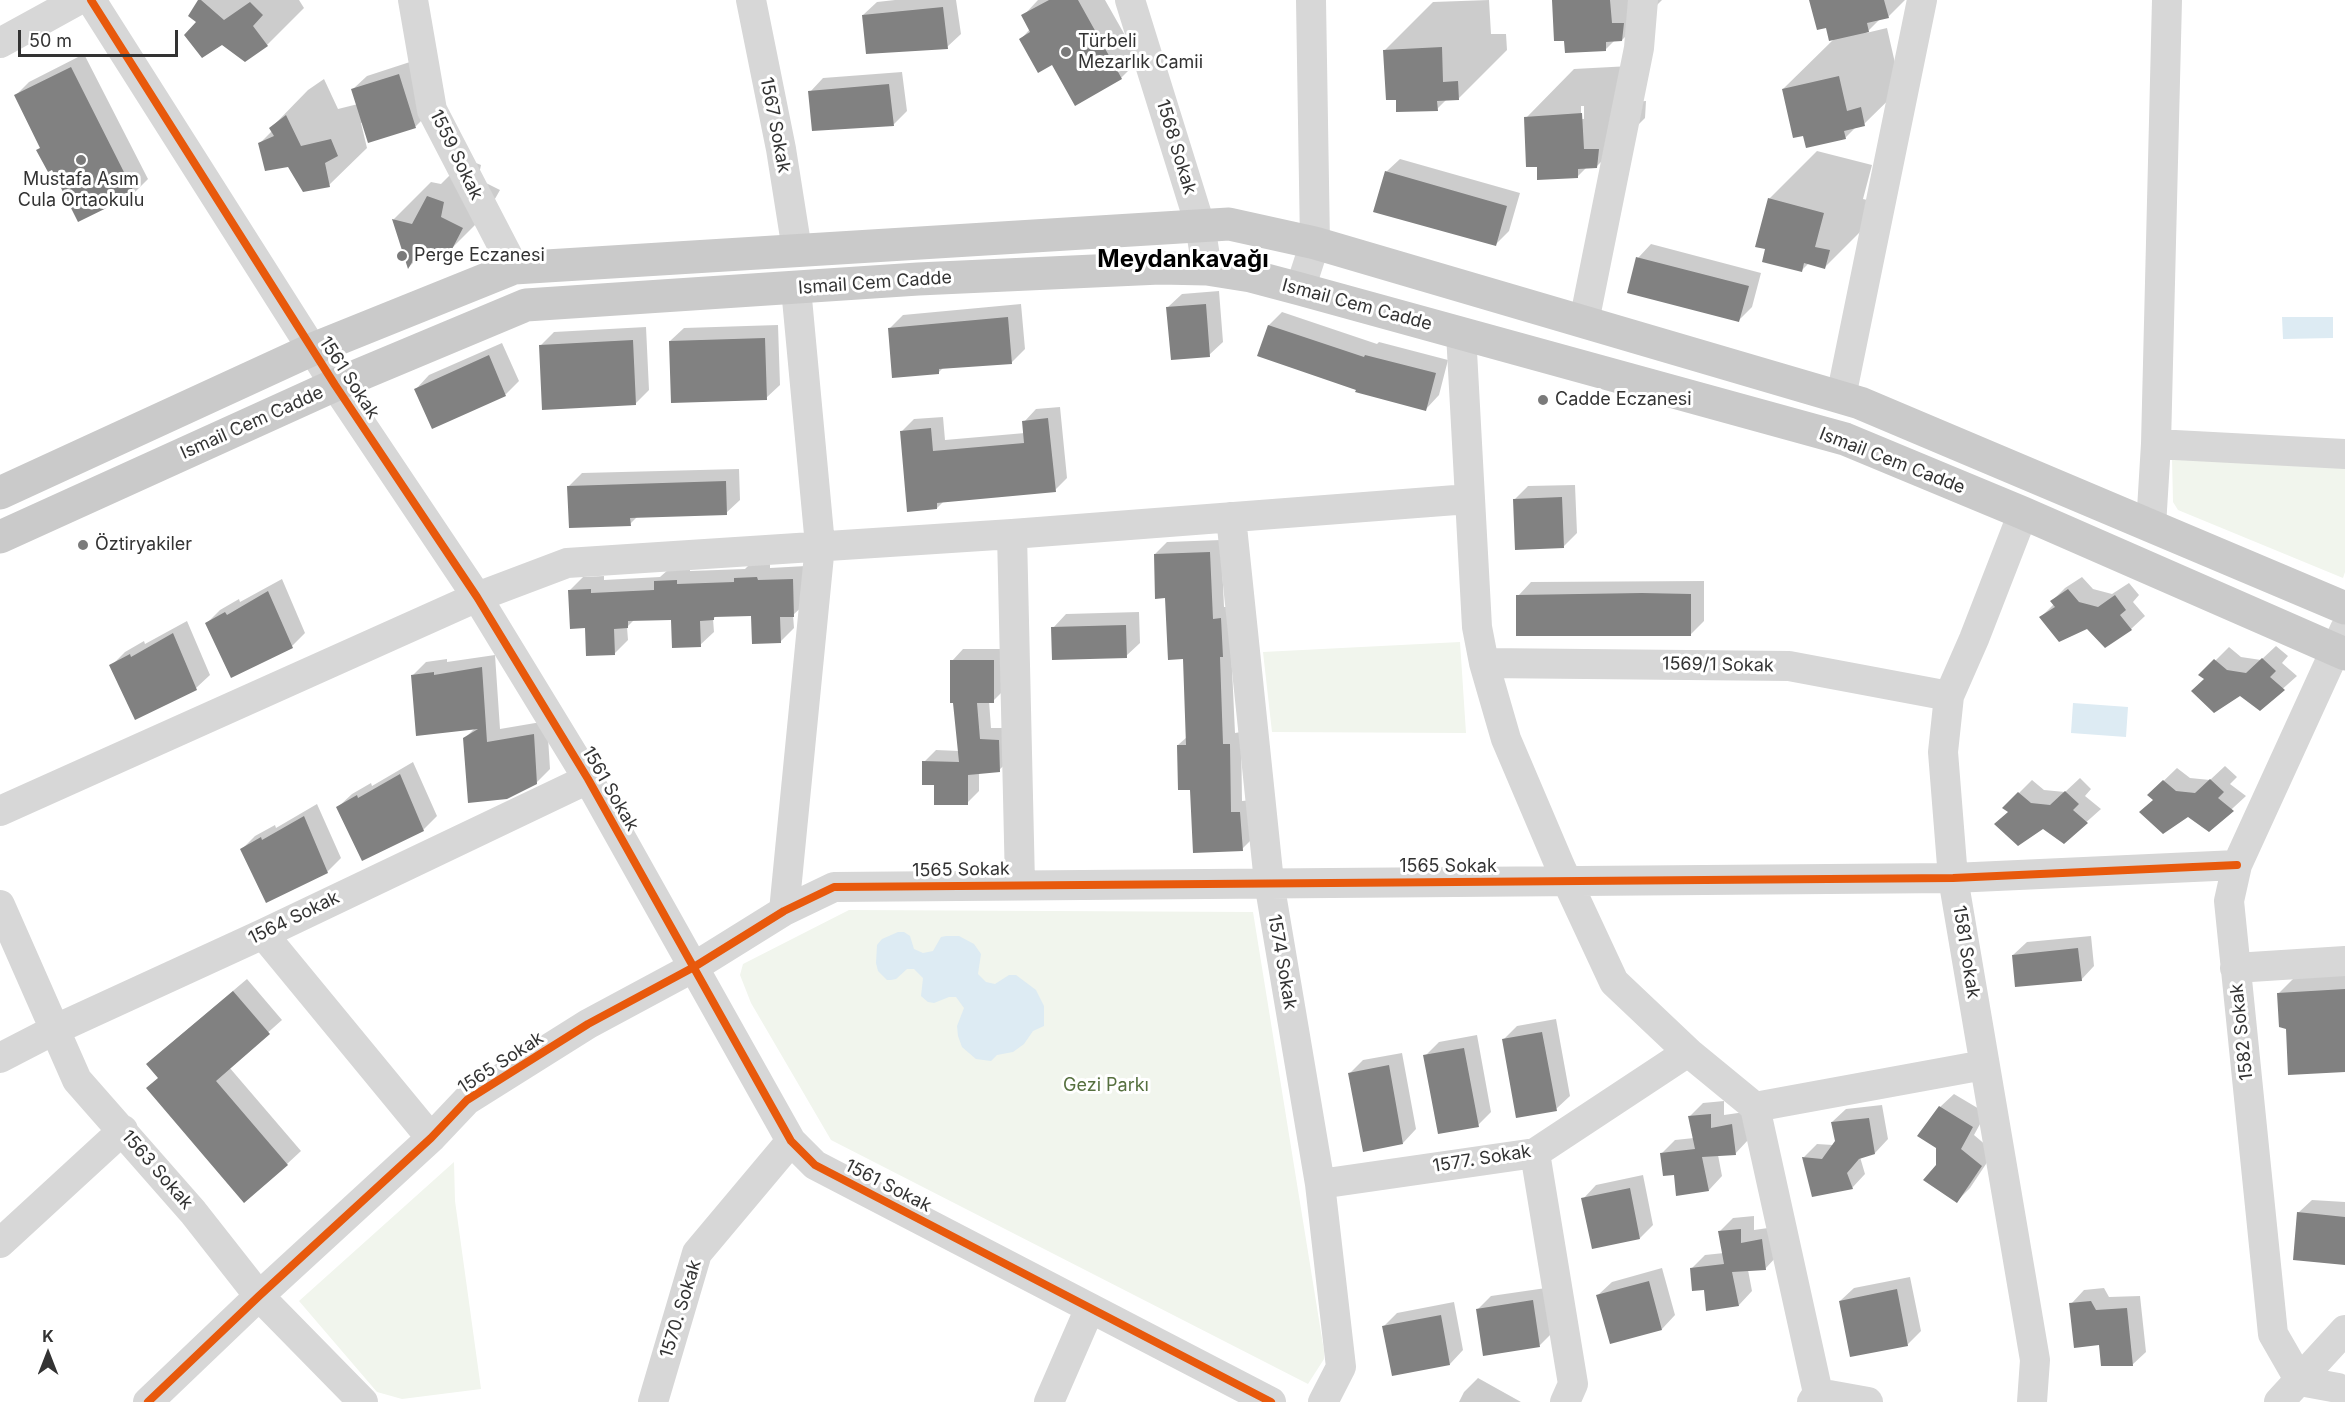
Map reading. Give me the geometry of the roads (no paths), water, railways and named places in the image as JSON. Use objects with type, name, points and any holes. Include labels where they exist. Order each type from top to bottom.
[{"type":"main road","name":"Ismail Cem Cadde","points":[[0,493],[313,349],[514,268],[1229,224],[1315,243],[1860,403],[2345,608]]},
{"type":"main road","name":"Ismail Cem Cadde","points":[[0,537],[335,385],[526,305],[918,279],[1137,269],[1207,269],[1251,276],[1300,289],[1845,440],[2342,644]]},
{"type":"street","points":[[0,43],[78,0]]},
{"type":"street","name":"1561 Sokak","points":[[91,0],[335,385],[477,597],[588,779],[791,1141],[815,1165],[1271,1402]]},
{"type":"street","name":"1559 Sokak","points":[[413,0],[432,110],[514,268]]},
{"type":"street","name":"1567 Sokak","points":[[751,0],[781,149],[796,250]]},
{"type":"street","name":"1568 Sokak","points":[[1130,0],[1200,225],[1207,269]]},
{"type":"street","points":[[1300,289],[1315,243],[1311,0]]},
{"type":"street","points":[[1584,322],[1639,48],[1643,0]]},
{"type":"street","points":[[1841,398],[1922,0]]},
{"type":"street","points":[[2151,526],[2156,444],[2167,0]]},
{"type":"street","points":[[784,911],[820,545],[796,288]]},
{"type":"street","points":[[1461,333],[1477,627],[1484,663],[1506,739],[1614,982],[1688,1052],[1755,1107],[1815,1398],[1868,1402]]},
{"type":"street","points":[[2156,444],[2345,454]]},
{"type":"street","points":[[0,811],[477,597],[567,563],[1012,534],[1470,498]]},
{"type":"street","name":"1581 Sokak","points":[[2023,513],[1974,639],[1949,696],[1943,752],[1953,878],[2035,1360],[2032,1402]]},
{"type":"street","name":"1574 Sokak","points":[[1231,517],[1269,882],[1320,1184],[1341,1367],[1323,1402]]},
{"type":"street","points":[[1012,534],[1020,884]]},
{"type":"street","name":"1582 Sokak","points":[[2300,1381],[2273,1334],[2229,901],[2237,865],[2342,644]]},
{"type":"street","name":"1569/1 Sokak","points":[[1484,663],[1789,666],[1949,696]]},
{"type":"street","name":"1564 Sokak","points":[[0,1058],[54,1030],[263,934],[588,779]]},
{"type":"street","name":"1565 Sokak","points":[[148,1402],[259,1296],[432,1138],[467,1100],[588,1024],[694,967],[784,911],[834,887],[1953,878],[2237,865]]},
{"type":"street","name":"1563 Sokak","points":[[0,905],[77,1080],[193,1212],[259,1296],[363,1402]]},
{"type":"street","points":[[263,934],[432,1138]]},
{"type":"street","points":[[2235,968],[2345,961]]},
{"type":"street","name":"1577. Sokak","points":[[1320,1184],[1535,1153],[1688,1052]]},
{"type":"street","points":[[1755,1107],[1984,1065]]},
{"type":"street","points":[[0,1243],[123,1130]]},
{"type":"street","name":"1570. Sokak","points":[[653,1402],[697,1253],[791,1141]]},
{"type":"street","points":[[1535,1153],[1573,1383],[1565,1402]]},
{"type":"street","points":[[1049,1402],[1090,1308]]},
{"type":"street","points":[[2279,1402],[2345,1330]]},
{"type":"street","points":[[2300,1381],[2338,1388],[2345,1394]]},
{"type":"place","name":"Türbeli Mezarlık Camii","points":[[1066,52]]},
{"type":"place","name":"Mustafa Asım Cula Ortaokulu","points":[[81,160]]},
{"type":"place","name":"Perge Eczanesi","points":[[402,256]]},
{"type":"place","name":"Cadde Eczanesi","points":[[1543,400]]},
{"type":"place","name":"Öztiryakiler","points":[[83,545]]},
{"type":"district","name":"Meydankavağı","points":[[1183,260]]},
{"type":"park label","name":"Gezi Parkı","points":[[1106,1086]]}]
